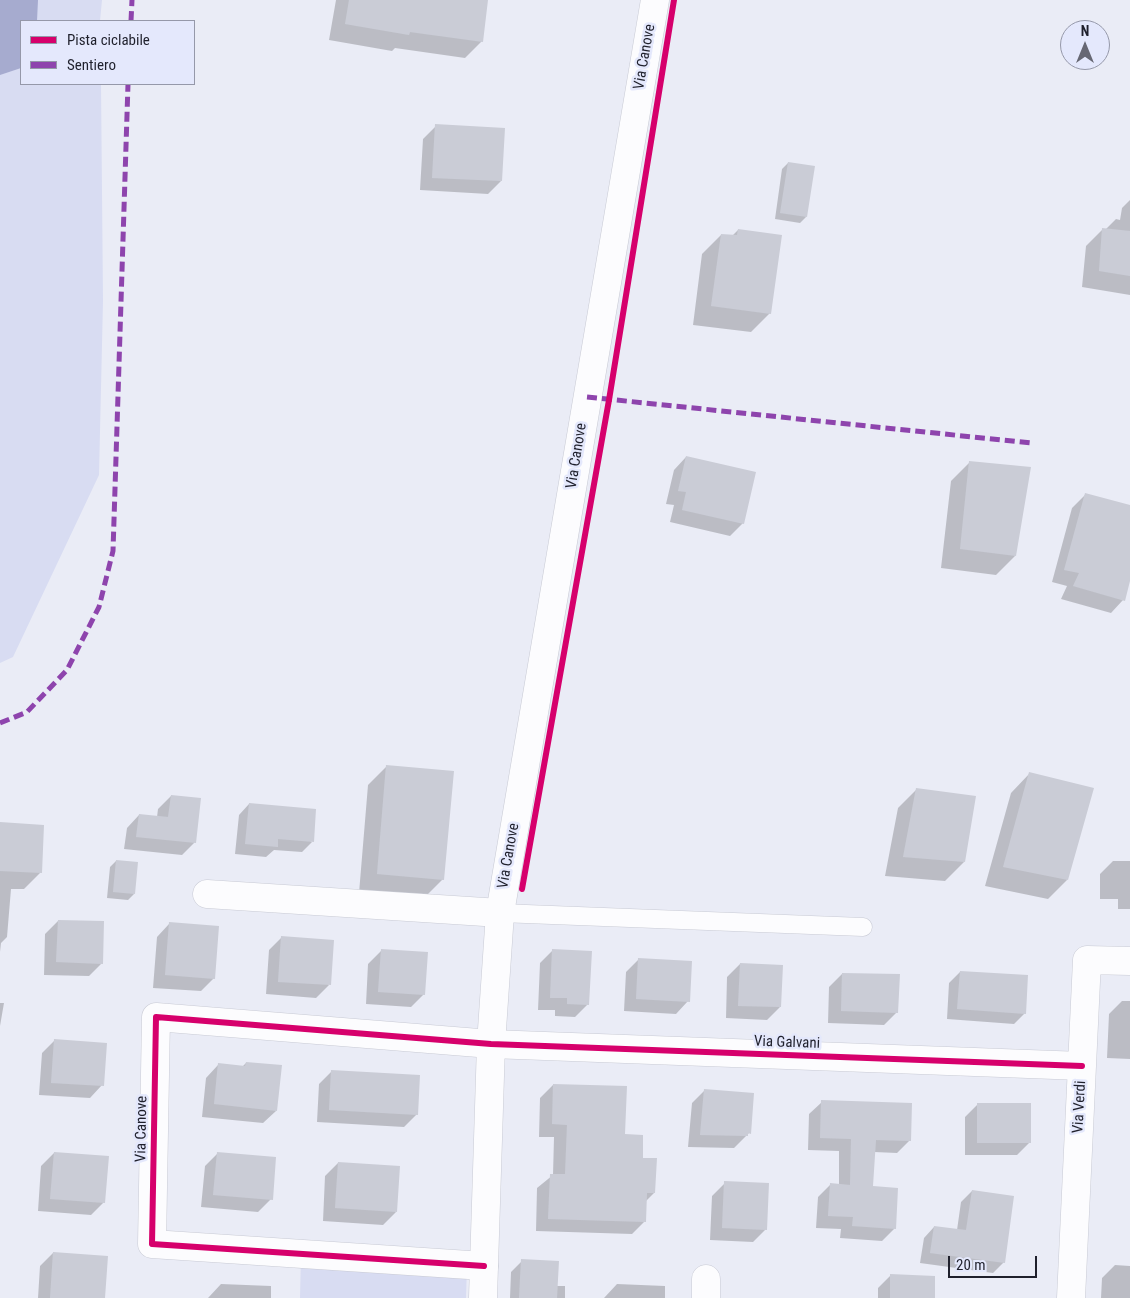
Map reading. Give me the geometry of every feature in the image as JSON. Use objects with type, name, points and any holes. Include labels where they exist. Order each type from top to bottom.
[{"type":"street","name":"Via Canove","points":[[483,1298],[491,1044],[500,913],[655,0]]},
{"type":"street","points":[[207,894],[500,913]]},
{"type":"street","name":"Via Verdi","points":[[1071,1298],[1087,960],[1130,961]]},
{"type":"street","name":"Via Canove","points":[[484,1266],[152,1244],[156,1017],[491,1044]]},
{"type":"street","name":"Via Galvani","points":[[491,1044],[1082,1066]]},
{"type":"lane","points":[[500,913],[863,927]]},
{"type":"shaded area","points":[[0,0],[102,0],[100,20],[20,20],[20,85],[101,85],[103,301],[99,475],[13,657],[0,663]]},
{"type":"shaded area","points":[[301,1254],[467,1265],[466,1298],[300,1298]]},
{"type":"water","points":[[0,0],[38,0],[37,20],[20,20],[20,68],[0,75]]},
{"type":"building","points":[[349,0],[488,0],[483,42],[410,32],[409,35],[345,24]]},
{"type":"building","points":[[435,124],[505,128],[502,181],[432,178]]},
{"type":"building","points":[[788,162],[815,166],[807,217],[780,213]]},
{"type":"building","points":[[1102,228],[1130,231],[1130,276],[1099,271]]},
{"type":"building","points":[[738,229],[782,235],[771,314],[711,306],[721,234],[737,235]]},
{"type":"building","points":[[686,456],[756,472],[744,524],[682,510],[686,492],[678,491]]},
{"type":"building","points":[[969,461],[1031,467],[1016,556],[960,549]]},
{"type":"building","points":[[1085,493],[1130,505],[1130,581],[1125,601],[1073,586],[1079,573],[1064,570]]},
{"type":"building","points":[[386,765],[454,771],[444,880],[377,874]]},
{"type":"building","points":[[1029,772],[1094,788],[1068,880],[1003,867]]},
{"type":"building","points":[[916,788],[976,796],[965,862],[903,857]]},
{"type":"building","points":[[171,795],[201,798],[196,843],[136,837],[139,814],[168,817]]},
{"type":"building","points":[[249,803],[316,809],[314,842],[278,839],[278,847],[245,844]]},
{"type":"building","points":[[0,822],[44,825],[42,873],[0,871]]},
{"type":"building","points":[[116,860],[138,862],[135,894],[113,892]]},
{"type":"building","points":[[58,920],[104,921],[103,964],[56,962]]},
{"type":"building","points":[[169,922],[219,926],[215,979],[165,975]]},
{"type":"building","points":[[281,936],[334,940],[331,985],[278,982]]},
{"type":"building","points":[[381,949],[428,952],[425,995],[378,992]]},
{"type":"building","points":[[552,949],[592,951],[589,1005],[567,1004],[567,998],[550,998]]},
{"type":"building","points":[[638,958],[692,961],[690,1002],[636,999]]},
{"type":"building","points":[[740,963],[783,965],[781,1007],[738,1006]]},
{"type":"building","points":[[960,971],[1028,975],[1026,1014],[957,1009]]},
{"type":"building","points":[[842,973],[900,974],[898,1013],[841,1011]]},
{"type":"building","points":[[54,1039],[107,1043],[104,1086],[51,1083]]},
{"type":"building","points":[[246,1062],[282,1065],[277,1111],[214,1104],[218,1063],[245,1066]]},
{"type":"building","points":[[331,1070],[420,1075],[418,1115],[329,1110]]},
{"type":"building","points":[[553,1084],[627,1086],[625,1134],[643,1135],[643,1158],[657,1158],[655,1193],[647,1193],[646,1222],[548,1219],[550,1174],[565,1174],[567,1125],[552,1124]]},
{"type":"building","points":[[704,1089],[754,1093],[751,1134],[748,1133],[748,1136],[700,1135]]},
{"type":"building","points":[[821,1100],[912,1103],[911,1141],[876,1140],[873,1186],[898,1188],[896,1229],[852,1226],[853,1217],[828,1216],[830,1183],[850,1185],[851,1139],[820,1138]]},
{"type":"building","points":[[977,1103],[1031,1103],[1031,1143],[977,1143]]},
{"type":"building","points":[[54,1152],[109,1156],[105,1203],[50,1199]]},
{"type":"building","points":[[217,1152],[276,1157],[273,1200],[213,1195]]},
{"type":"building","points":[[338,1162],[400,1166],[397,1212],[335,1208]]},
{"type":"building","points":[[724,1181],[769,1183],[767,1230],[722,1228]]},
{"type":"building","points":[[972,1190],[1014,1196],[1005,1263],[930,1253],[934,1226],[966,1230]]},
{"type":"building","points":[[53,1252],[108,1256],[105,1298],[50,1298]]},
{"type":"building","points":[[521,1259],[559,1261],[557,1298],[519,1298]]},
{"type":"building","points":[[890,1274],[935,1276],[935,1298],[890,1298]]},
{"type":"marked path","points":[[131,20],[132,0]]},
{"type":"marked path","points":[[0,723],[27,712],[67,670],[99,607],[113,551],[128,85]]},
{"type":"marked path","points":[[587,397],[1031,443]]},
{"type":"cycle path","points":[[522,889],[609,400],[674,0]]},
{"type":"cycle path","points":[[484,1266],[152,1244],[156,1017],[491,1044],[1082,1066]]}]
